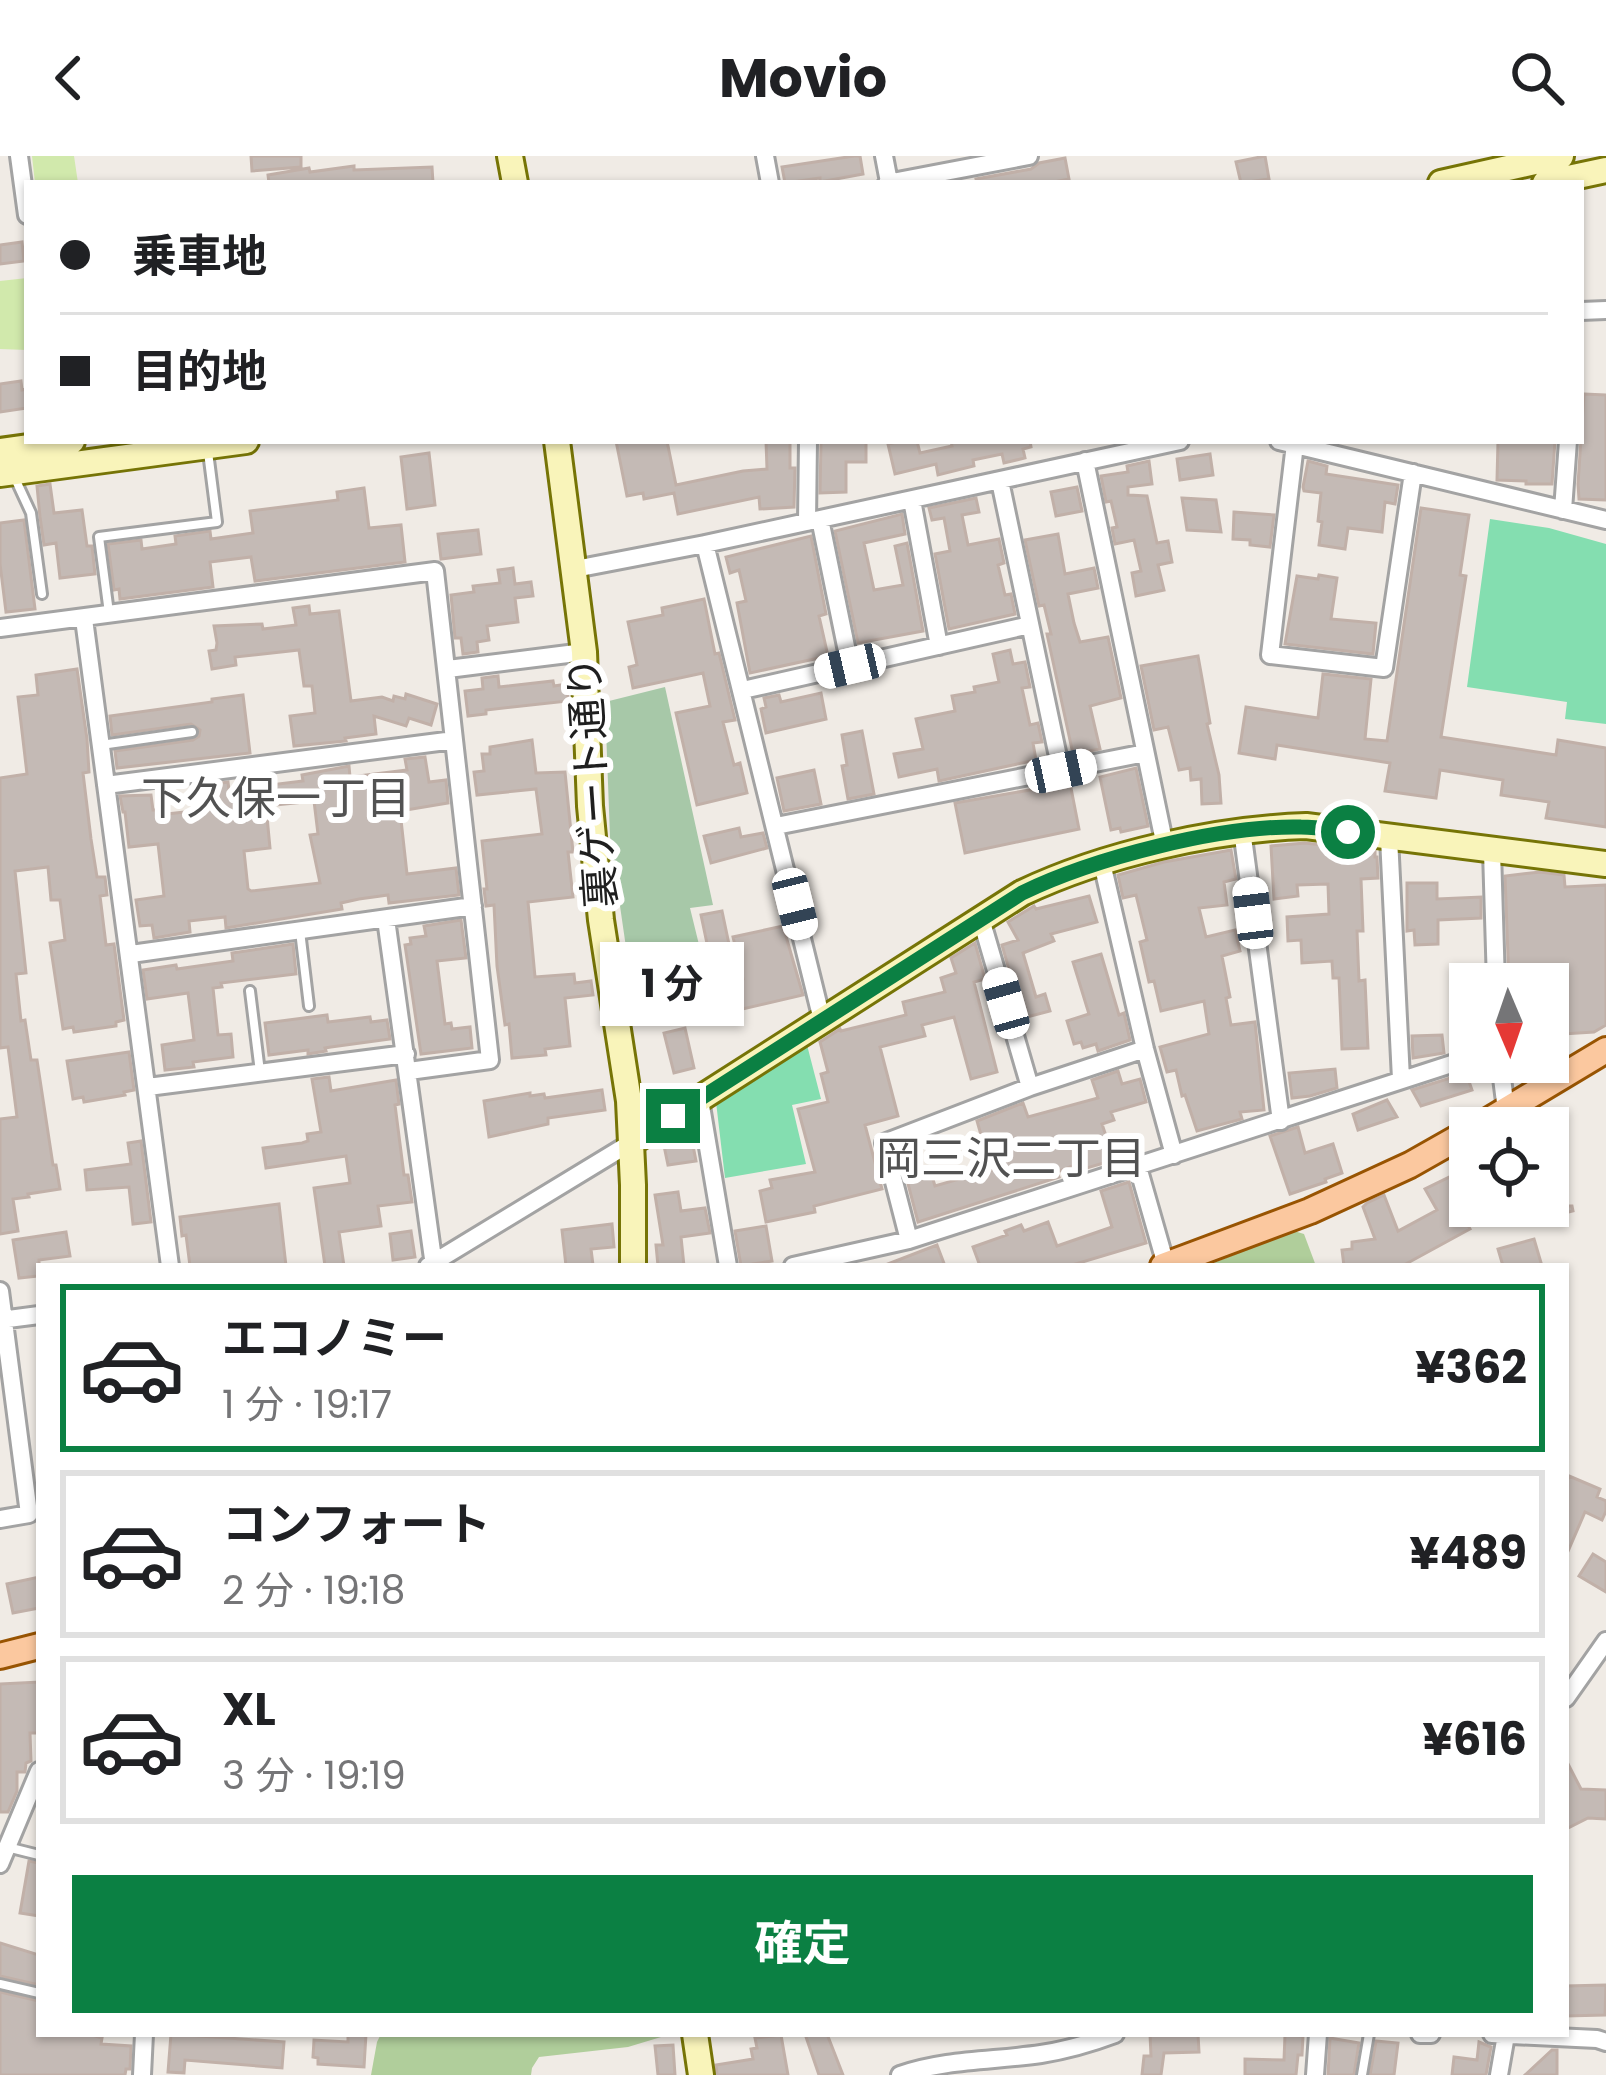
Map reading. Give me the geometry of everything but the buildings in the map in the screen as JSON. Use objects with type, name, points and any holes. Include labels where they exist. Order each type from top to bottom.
[{"type":"main road","points":[[1511,1107],[1606,1050]]},
{"type":"main road","points":[[1170,1263],[1310,1211],[1449,1143]]},
{"type":"main road","points":[[0,1656],[36,1647]]},
{"type":"street","points":[[20,156],[24,190]]},
{"type":"street","points":[[902,180],[1029,156]]},
{"type":"street","points":[[1454,180],[1561,156]]},
{"type":"street","points":[[1559,180],[1606,170]]},
{"type":"street","points":[[4,466],[64,444]]},
{"type":"street","points":[[4,466],[223,444]]},
{"type":"street","name":"裏ゲート通り","points":[[556,444],[584,652],[590,806],[601,920],[632,1142],[633,1263]]},
{"type":"street","points":[[808,444],[813,521],[850,666]]},
{"type":"street","points":[[575,569],[1166,444]]},
{"type":"street","points":[[1287,444],[1270,656],[1384,668],[1413,473]]},
{"type":"street","points":[[1563,510],[1568,444]]},
{"type":"street","points":[[1324,446],[1606,520]]},
{"type":"street","points":[[1085,461],[1165,846]]},
{"type":"street","points":[[1000,481],[1061,771]]},
{"type":"street","points":[[912,500],[939,646]]},
{"type":"street","points":[[705,544],[823,1020]]},
{"type":"street","points":[[0,628],[435,571],[490,1060],[260,1072],[148,1087]]},
{"type":"street","points":[[84,619],[170,1263]]},
{"type":"street","points":[[743,690],[1030,626]]},
{"type":"street","points":[[448,669],[584,652]]},
{"type":"street","points":[[106,785],[454,740]]},
{"type":"street","points":[[776,826],[1145,753]]},
{"type":"street","points":[[435,1263],[1054,877],[1242,830],[1306,826],[1606,864]]},
{"type":"street","points":[[1242,830],[1282,1120]]},
{"type":"street","points":[[1389,838],[1401,1079]]},
{"type":"street","points":[[1492,851],[1495,963]]},
{"type":"street","points":[[1102,863],[1174,1155]]},
{"type":"street","points":[[131,954],[473,906]]},
{"type":"street","points":[[386,919],[432,1263]]},
{"type":"street","points":[[981,919],[1030,1088]]},
{"type":"street","points":[[908,1240],[884,1143],[1145,1049]]},
{"type":"street","points":[[806,1263],[908,1240],[1449,1064]]},
{"type":"street","points":[[700,1100],[727,1263]]},
{"type":"street","points":[[1138,1167],[1164,1263]]},
{"type":"street","points":[[0,1291],[29,1514],[0,1519]]},
{"type":"street","points":[[2,1320],[36,1315]]},
{"type":"street","points":[[1569,1695],[1606,1641]]},
{"type":"street","points":[[4,1856],[36,1778]]},
{"type":"street","points":[[142,2075],[144,2037]]},
{"type":"street","points":[[695,2037],[700,2075]]},
{"type":"street","points":[[900,2075],[929,2065],[1055,2051],[1104,2037]]},
{"type":"street","points":[[1315,2075],[1318,2037]]},
{"type":"street","points":[[1499,2075],[1506,2037]]},
{"type":"street","points":[[1537,2037],[1606,2042]]},
{"type":"lane","points":[[109,615],[99,537],[218,522],[208,446]]},
{"type":"lane","points":[[4,466],[31,514],[41,594]]},
{"type":"lane","points":[[101,745],[192,732]]},
{"type":"lane","points":[[300,931],[309,1006]]},
{"type":"lane","points":[[250,991],[260,1072]]},
{"type":"lane","points":[[4,1856],[36,1855]]},
{"type":"lane","points":[[0,1984],[36,1993]]},
{"type":"lane","points":[[1362,2075],[1368,2037]]},
{"type":"green space","points":[[32,156],[74,156],[78,180],[35,180]]},
{"type":"green space","points":[[24,278],[24,350],[0,349],[0,281]]},
{"type":"green space","points":[[1490,519],[1549,528],[1606,544],[1606,724],[1565,719],[1567,702],[1467,687]]},
{"type":"green space","points":[[665,687],[713,905],[690,908],[703,961],[630,975],[610,837],[605,702]]},
{"type":"green space","points":[[807,1045],[821,1099],[792,1105],[806,1164],[725,1178],[716,1102]]},
{"type":"green space","points":[[1294,1231],[1304,1234],[1315,1263],[1214,1263]]},
{"type":"green space","points":[[380,2037],[661,2037],[628,2047],[539,2057],[531,2075],[371,2075]]},
{"type":"district","name":"下久保一丁目","points":[[276,798]]},
{"type":"district","name":"岡三沢二丁目","points":[[1011,1158]]},
{"type":"route","points":[[673,1116],[1054,877],[1242,830],[1306,826],[1348,832]]}]
